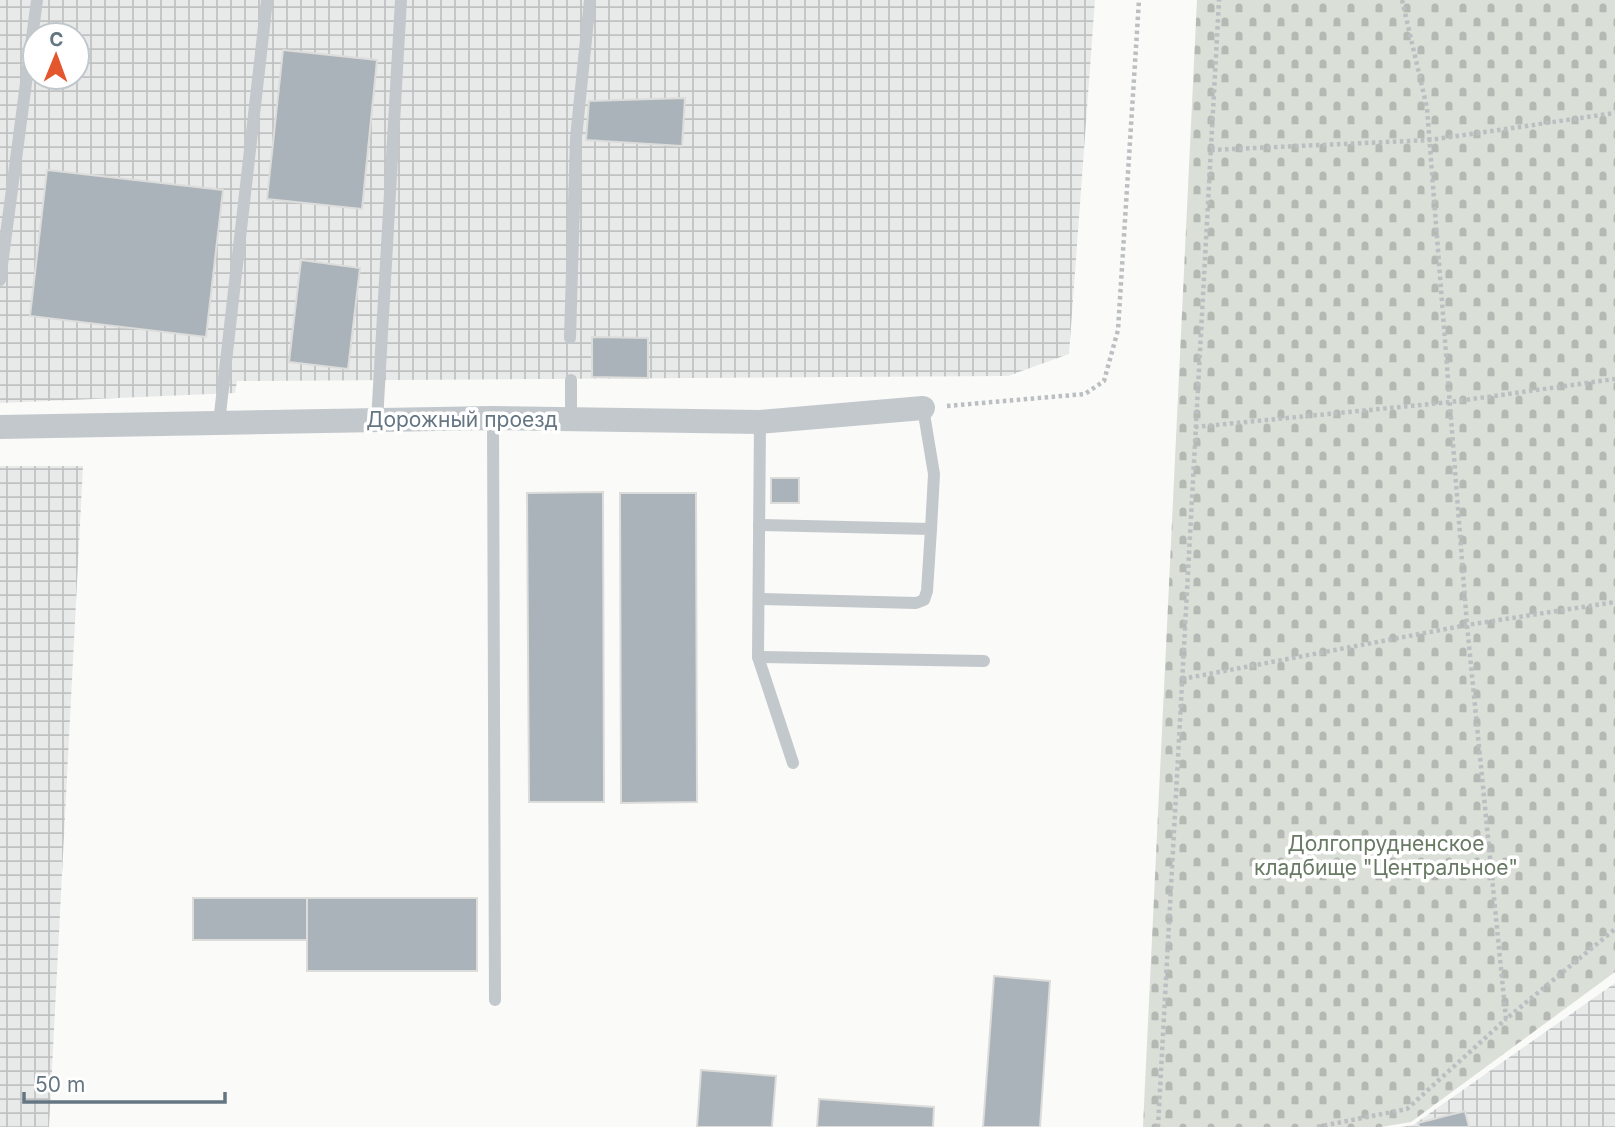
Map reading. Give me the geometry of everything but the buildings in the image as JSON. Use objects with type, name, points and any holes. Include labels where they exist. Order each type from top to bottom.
[{"type":"street","name":"Дорожный проезд","points":[[0,427],[492,418],[760,422],[923,408]]},
{"type":"lane","points":[[0,280],[37,0]]},
{"type":"lane","points":[[219,423],[267,0]]},
{"type":"lane","points":[[377,421],[401,0]]},
{"type":"lane","points":[[570,338],[576,138],[590,0]]},
{"type":"lane","points":[[571,380],[571,419]]},
{"type":"lane","points":[[759,599],[916,603],[924,600],[932,529],[934,474],[923,408]]},
{"type":"lane","points":[[492,418],[495,1000]]},
{"type":"lane","points":[[760,422],[758,657],[793,762]]},
{"type":"lane","points":[[759,525],[932,529]]},
{"type":"lane","points":[[758,657],[984,661]]},
{"type":"path","points":[[923,408],[1085,394],[1104,381],[1118,330],[1139,0]]},
{"type":"path","points":[[1158,1127],[1219,0]]},
{"type":"path","points":[[1402,0],[1427,108],[1467,625],[1506,1019]]},
{"type":"path","points":[[1211,150],[1430,140],[1615,113]]},
{"type":"path","points":[[1195,427],[1451,402],[1615,379]]},
{"type":"path","points":[[1182,679],[1467,625],[1615,602]]},
{"type":"path","points":[[1317,1127],[1407,1109],[1506,1019],[1615,929]]},
{"type":"shaded area","points":[[0,0],[1095,0],[1069,354],[1008,376],[237,381],[235,393],[0,403]]},
{"type":"shaded area","points":[[0,466],[83,466],[49,1127],[0,1127]]},
{"type":"shaded area","points":[[1615,983],[1615,1127],[1401,1127],[1413,1125]]},
{"type":"green space","name":"Долгопрудненское кладбище \"Центральное\"","points":[[1197,0],[1615,0],[1615,972],[1411,1122],[1381,1127],[1143,1127]]}]
